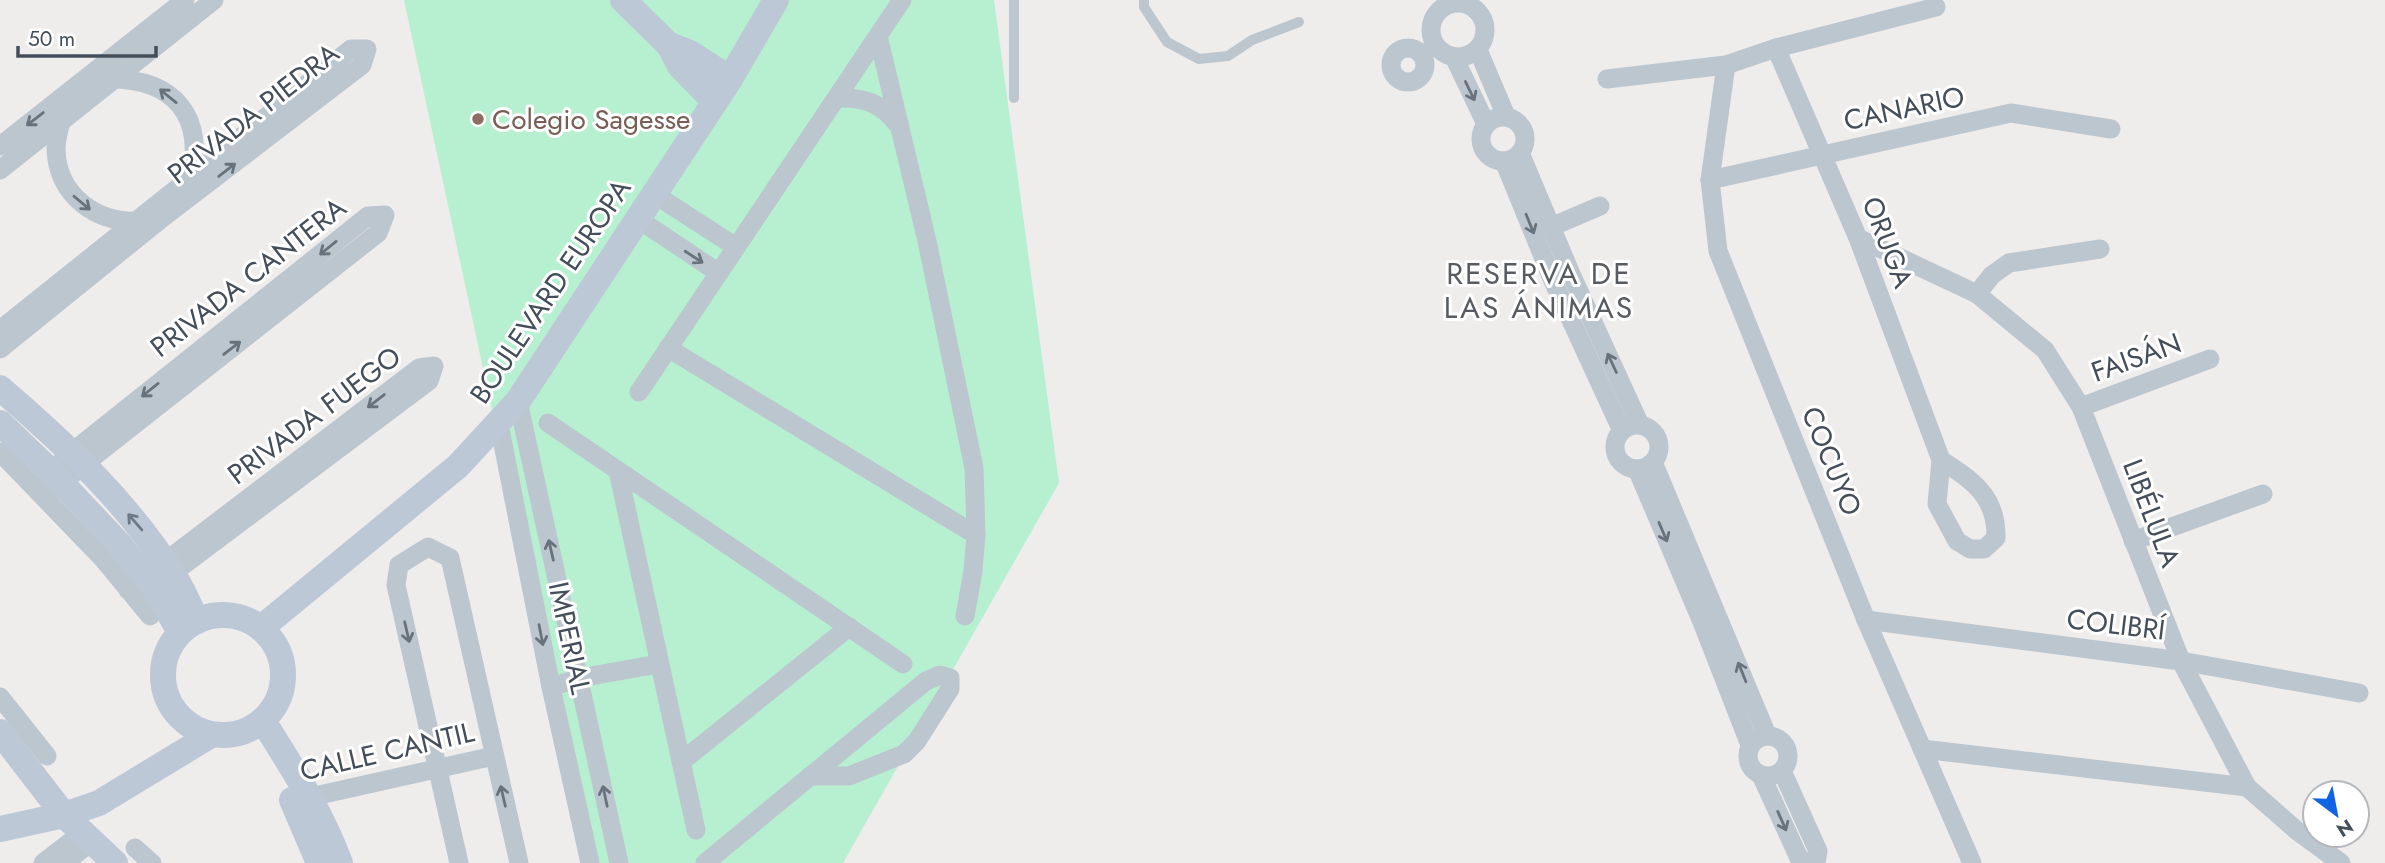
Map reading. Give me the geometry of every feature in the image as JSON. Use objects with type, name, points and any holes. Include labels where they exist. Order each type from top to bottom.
[{"type":"main road","points":[[623,0],[669,45],[680,66],[715,102]]},
{"type":"main road","name":"BOULEVARD EUROPA","points":[[261,628],[458,466],[518,401],[730,79],[776,0]]},
{"type":"main road","points":[[669,45],[690,53],[730,79]]},
{"type":"main road","points":[[0,388],[41,423],[140,527],[151,582]]},
{"type":"main road","points":[[0,423],[48,484],[151,582],[188,627]]},
{"type":"main road","points":[[213,615],[230,615],[261,628],[275,644],[283,663],[283,685],[276,704],[255,726],[229,736],[211,735],[194,729],[179,717],[168,702],[163,684],[163,665],[169,648],[188,627],[213,615]]},
{"type":"main road","points":[[2,712],[80,830],[125,855]]},
{"type":"main road","points":[[150,773],[179,717]]},
{"type":"main road","points":[[255,726],[302,799],[320,846],[340,863]]},
{"type":"main road","points":[[80,830],[99,803],[211,735]]},
{"type":"main road","points":[[0,829],[80,830]]},
{"type":"street","points":[[0,146],[185,0]]},
{"type":"street","points":[[639,392],[902,0]]},
{"type":"street","points":[[0,170],[116,79],[207,2]]},
{"type":"street","points":[[1439,55],[1464,57],[1478,50],[1486,31],[1481,7],[1447,3],[1431,25],[1433,41],[1439,55],[1486,124]]},
{"type":"street","points":[[1607,79],[1726,65],[1776,48],[1936,7]]},
{"type":"street","points":[[878,36],[927,241],[974,468],[976,535],[965,616]]},
{"type":"street","name":"ORUGA","points":[[1776,48],[1858,238],[1941,460]]},
{"type":"street","points":[[1478,50],[1506,116]]},
{"type":"street","name":"COCUYO","points":[[1726,65],[1710,180],[1718,251],[1866,620],[1972,863]]},
{"type":"street","points":[[86,79],[138,81],[159,88],[175,100],[188,117],[195,137],[196,158],[185,202]]},
{"type":"street","points":[[66,95],[56,146],[59,170],[69,192],[87,209],[109,218],[135,221],[161,219]]},
{"type":"street","points":[[837,98],[855,97],[873,102],[888,112],[899,126]]},
{"type":"street","name":"CANARIO","points":[[1710,180],[2011,113],[2111,129]]},
{"type":"street","points":[[1506,116],[1518,122],[1526,134],[1524,147],[1512,157],[1490,157],[1482,145],[1481,137],[1486,124],[1506,116]]},
{"type":"street","name":"PRIVADA PIEDRA","points":[[0,330],[56,293],[185,202],[276,121],[191,176],[135,221],[56,293],[0,349]]},
{"type":"street","points":[[1512,157],[1551,227],[1562,278]]},
{"type":"street","points":[[1512,157],[1562,278],[1631,428]]},
{"type":"street","points":[[654,194],[736,247]]},
{"type":"street","points":[[1551,227],[1600,206]]},
{"type":"street","name":"PRIVADA CANTERA","points":[[48,484],[281,298],[378,233],[385,215],[368,216],[281,298]]},
{"type":"street","points":[[638,219],[719,273]]},
{"type":"street","name":"LIBÉLULA","points":[[1858,238],[1977,294],[2045,350],[2081,407],[2181,661],[2247,787],[2296,830],[2341,863]]},
{"type":"street","points":[[1977,294],[1992,275],[2009,263],[2101,249]]},
{"type":"street","points":[[668,348],[976,535]]},
{"type":"street","name":"FAISÁN","points":[[2081,407],[2210,359]]},
{"type":"street","name":"PRIVADA FUEGO","points":[[151,582],[264,496],[419,368],[433,366],[429,381],[264,496]]},
{"type":"street","points":[[518,401],[619,863]]},
{"type":"street","points":[[548,423],[903,664]]},
{"type":"street","name":"IMPERIAL","points":[[499,424],[551,687],[590,863]]},
{"type":"street","points":[[1631,428],[1647,428],[1657,437],[1659,450],[1645,466],[1629,468],[1618,458],[1615,444],[1631,428]]},
{"type":"street","points":[[0,452],[48,484]]},
{"type":"street","points":[[1645,466],[1759,740]]},
{"type":"street","points":[[618,471],[696,830]]},
{"type":"street","points":[[2133,541],[2263,494]]},
{"type":"street","points":[[459,863],[396,585],[399,565],[428,547],[450,558],[519,863]]},
{"type":"street","points":[[150,616],[151,582]]},
{"type":"street","name":"COLIBRÍ","points":[[1866,620],[2181,661],[2359,693]]},
{"type":"street","points":[[681,762],[849,627]]},
{"type":"street","points":[[551,687],[580,678],[659,664]]},
{"type":"street","points":[[705,863],[810,776],[926,681],[940,674],[950,678],[950,689],[916,741],[904,754],[849,776],[810,776]]},
{"type":"street","points":[[2,712],[47,756]]},
{"type":"street","points":[[1759,740],[1781,740],[1788,751],[1782,771],[1773,776],[1761,775],[1748,763],[1748,750],[1759,740]]},
{"type":"street","points":[[1922,749],[2247,787]]},
{"type":"street","name":"CALLE CANTIL","points":[[302,799],[494,756]]},
{"type":"street","points":[[1782,771],[1818,850],[1816,863]]},
{"type":"street","points":[[1761,775],[1799,858],[1808,863]]},
{"type":"street","points":[[43,863],[80,830]]},
{"type":"street","points":[[65,863],[80,830]]},
{"type":"street","points":[[125,855],[152,863]]},
{"type":"lane","points":[[1013,0],[1013,98]]},
{"type":"lane","points":[[1144,0],[1144,7],[1167,42],[1199,59],[1228,56],[1252,40],[1299,22]]},
{"type":"green space","points":[[404,0],[994,0],[1059,483],[843,863],[589,863]]},
{"type":"place","name":"Colegio Sagesse","points":[[478,119]]},
{"type":"district","name":"RESERVA DE LAS ÁNIMAS","points":[[1539,291]]}]
